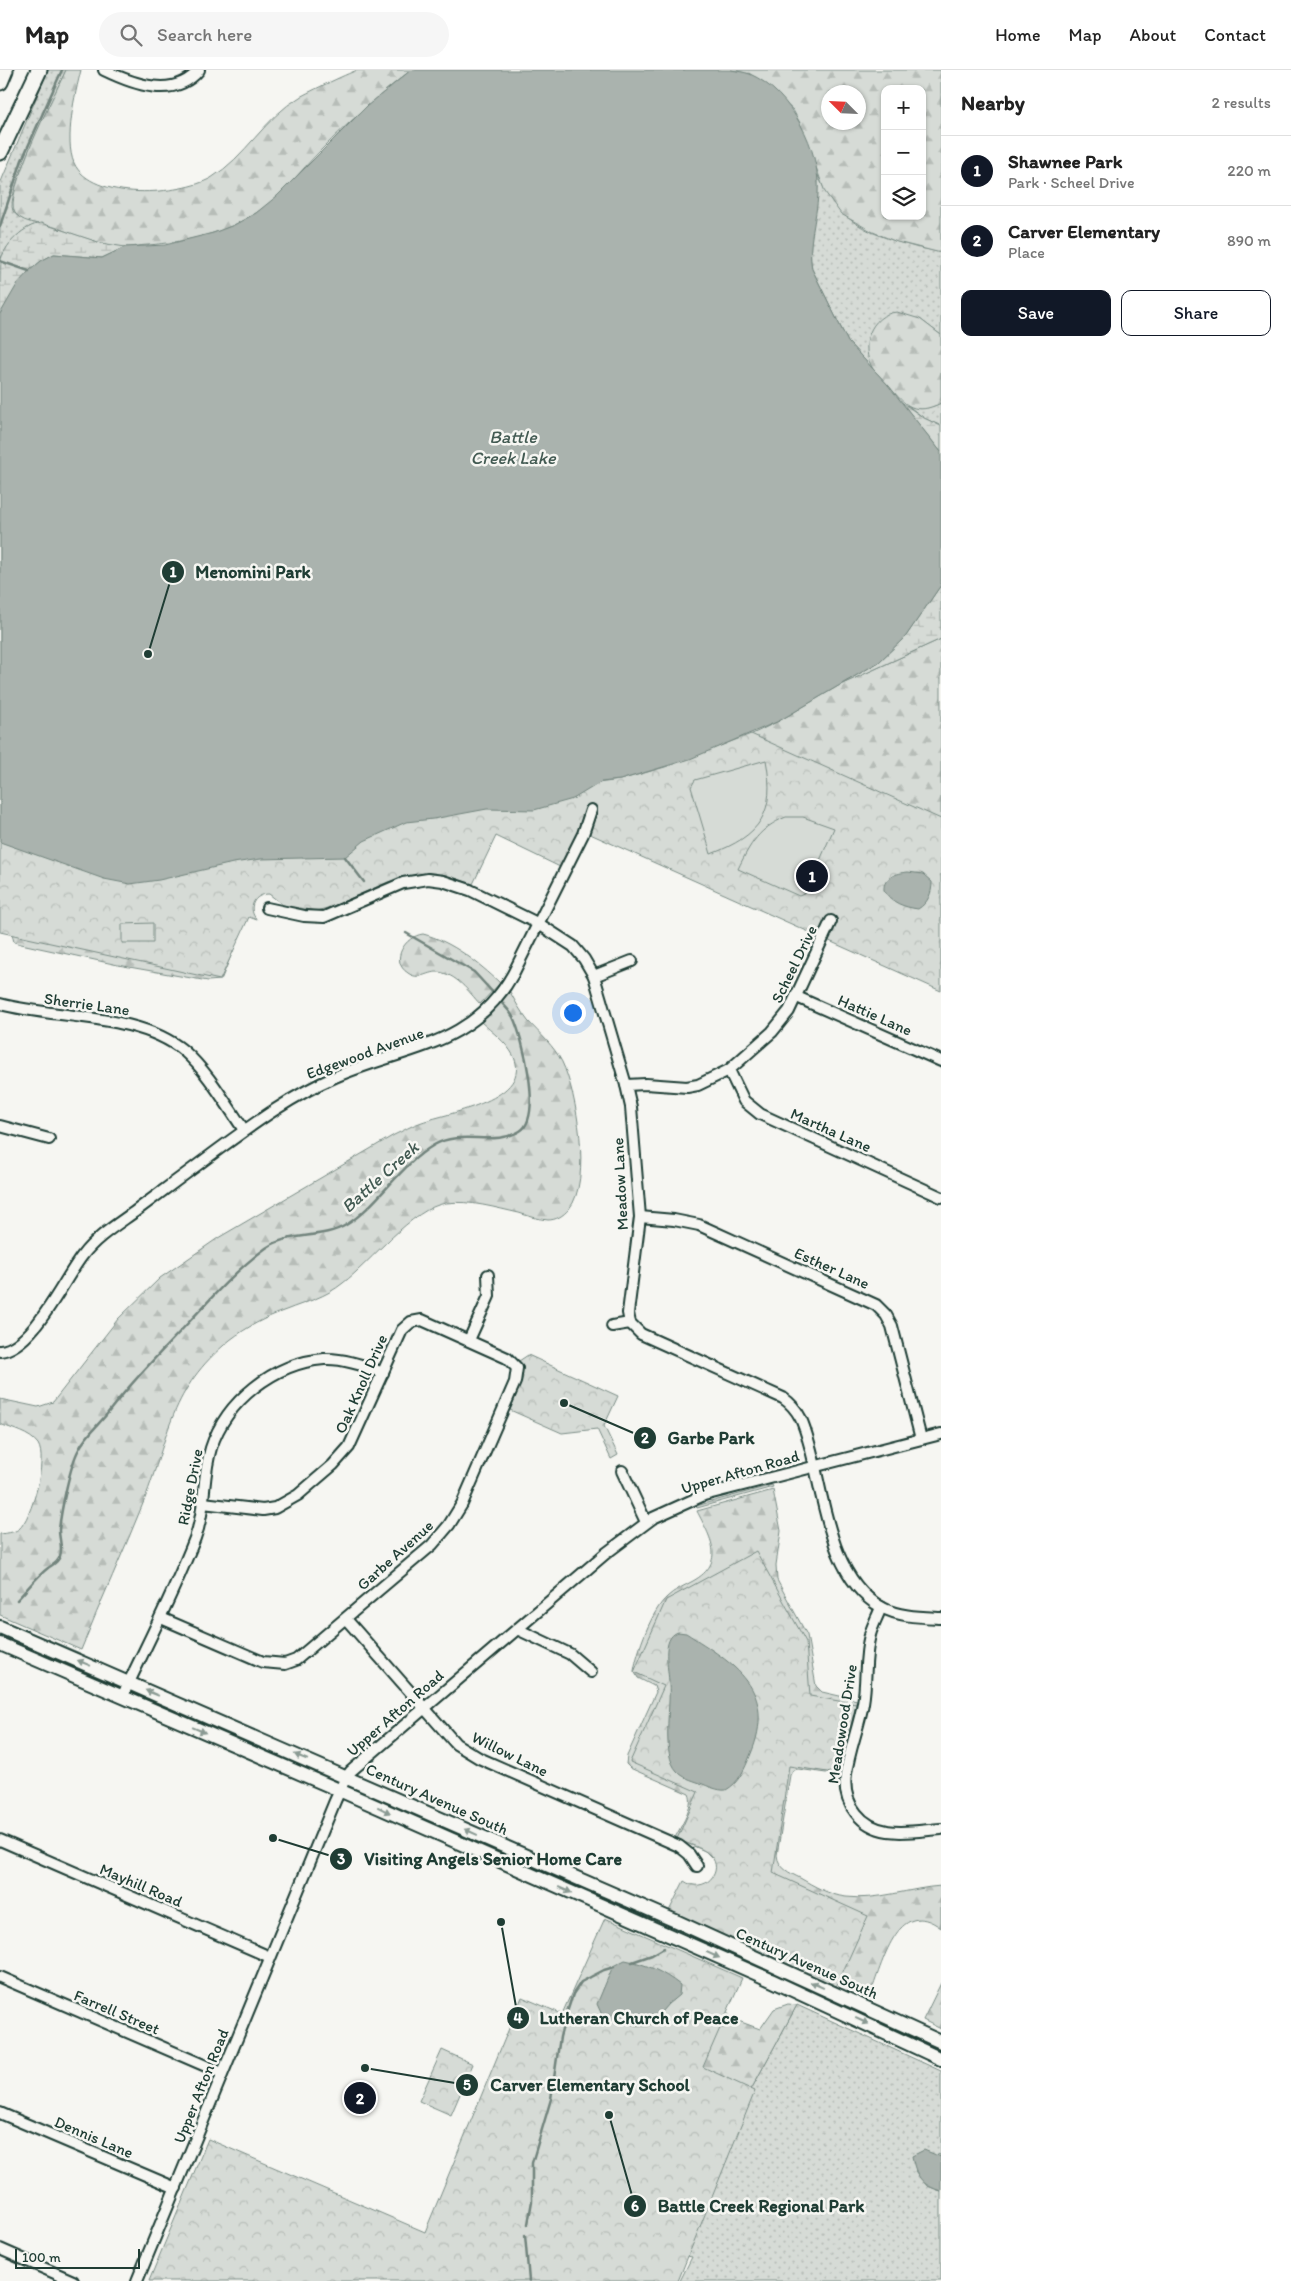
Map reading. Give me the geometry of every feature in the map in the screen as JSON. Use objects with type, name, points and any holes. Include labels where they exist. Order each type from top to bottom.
[{"type":"highway","points":[[0,82],[5,70]]},
{"type":"highway","points":[[0,145],[29,70]]},
{"type":"highway","points":[[0,152],[39,70]]},
{"type":"main road","name":"Century Avenue South","points":[[0,1627],[678,1922],[941,2042]]},
{"type":"main road","name":"Century Avenue South","points":[[0,1644],[339,1790],[773,1981],[941,2059]]},
{"type":"street","points":[[104,70],[129,81],[155,87],[185,82],[199,70]]},
{"type":"street","name":"Edgewood Avenue","points":[[0,1350],[13,1347],[30,1335],[74,1267],[94,1243],[244,1130],[288,1102],[335,1077],[415,1051],[447,1037],[477,1017],[501,992],[539,924],[583,834],[591,810]]},
{"type":"street","name":"Meadow Lane","points":[[267,908],[304,916],[324,916],[403,883],[428,879],[443,881],[470,890],[539,924],[573,946],[584,959],[594,976],[626,1085],[630,1107],[640,1217],[629,1305],[630,1323]]},
{"type":"street","name":"Scheel Drive","points":[[626,1085],[646,1084],[686,1087],[698,1085],[729,1070],[781,1023],[797,997],[831,921]]},
{"type":"street","points":[[594,976],[632,961]]},
{"type":"street","name":"Hattie Lane","points":[[797,997],[941,1061]]},
{"type":"street","name":"Sherrie Lane","points":[[0,1004],[39,1013],[124,1023],[165,1039],[183,1051],[200,1069],[244,1130]]},
{"type":"street","name":"Martha Lane","points":[[729,1070],[744,1100],[760,1114],[941,1197]]},
{"type":"street","points":[[0,1126],[49,1139]]},
{"type":"street","name":"Esther Lane","points":[[640,1217],[674,1220],[699,1225],[876,1305],[886,1315],[896,1338],[921,1439]]},
{"type":"street","points":[[469,1340],[489,1296],[488,1274]]},
{"type":"street","name":"Oak Knoll Drive","points":[[203,1503],[263,1510],[276,1508],[298,1495],[333,1465],[349,1447],[402,1330],[411,1322],[422,1320],[469,1340]]},
{"type":"street","points":[[612,1326],[630,1323],[641,1334],[782,1398],[792,1405],[804,1424],[838,1555],[846,1570],[859,1588],[881,1607],[909,1616],[941,1618]]},
{"type":"street","name":"Garbe Avenue","points":[[160,1618],[272,1664],[285,1664],[296,1660],[432,1545],[449,1526],[466,1495],[517,1374],[513,1362],[469,1340]]},
{"type":"street","name":"Ridge Drive","points":[[122,1697],[160,1618],[200,1524],[211,1450],[215,1438],[230,1411],[239,1401],[265,1380],[290,1367],[324,1359],[353,1362],[383,1372]]},
{"type":"street","name":"Upper Afton Road","points":[[137,2281],[346,1777],[605,1554],[646,1522],[698,1497],[941,1434]]},
{"type":"street","points":[[622,1471],[646,1522]]},
{"type":"street","name":"Meadowood Drive","points":[[881,1607],[870,1634],[863,1703],[846,1773],[847,1796],[851,1808],[859,1817],[878,1830],[900,1832],[941,1829]]},
{"type":"street","name":"Willow Lane","points":[[346,1619],[423,1709],[456,1744],[472,1754],[679,1846],[689,1854],[696,1866]]},
{"type":"street","points":[[517,1629],[570,1654],[591,1672]]},
{"type":"street","name":"Mayhill Road","points":[[0,1840],[270,1957]]},
{"type":"street","name":"Farrell Street","points":[[0,1977],[222,2074]]},
{"type":"street","name":"Dennis Lane","points":[[0,2112],[176,2188]]},
{"type":"street","points":[[0,2249],[73,2281]]},
{"type":"green space","points":[[48,70],[66,70],[23,165],[12,201],[13,211],[18,217],[41,223],[28,228],[16,237],[0,260],[0,184]]},
{"type":"green space","points":[[66,70],[81,70],[70,130],[71,153],[74,163],[84,176],[99,184],[117,189],[159,191],[197,184],[211,178],[235,159],[276,115],[304,95],[358,70],[411,70],[353,119],[282,192],[256,213],[231,226],[204,236],[162,244],[125,247],[98,242],[55,227],[30,222],[15,213],[13,203],[23,166]]},
{"type":"green space","points":[[731,70],[941,70],[941,253],[897,242],[873,232],[841,214],[825,192],[800,123],[793,110],[750,74]]},
{"type":"green space","points":[[818,175],[825,191],[834,204],[856,224],[883,237],[941,253],[941,335],[920,319],[870,361],[873,369],[848,342],[812,269],[810,246]]},
{"type":"green space","points":[[41,223],[101,243],[125,247],[102,258],[54,254],[41,261],[29,271],[0,314],[1,259],[7,247],[22,231]]},
{"type":"green space","points":[[897,312],[920,319],[941,335],[941,403],[932,407],[917,409],[906,404],[873,369],[869,360],[867,342],[874,325],[888,314]]},
{"type":"green space","points":[[900,401],[924,418],[941,426],[941,452]]},
{"type":"green space","points":[[941,403],[941,426],[924,418],[907,405],[915,408],[924,408]]},
{"type":"green space","points":[[0,522],[598,783],[620,780],[665,767],[751,734],[941,819],[941,991],[579,829],[560,867],[496,836],[473,884],[447,876],[415,875],[388,882],[331,907],[316,911],[283,905],[269,894],[263,895],[256,899],[252,907],[257,920],[249,917],[220,980],[0,932]]},
{"type":"green space","points":[[941,585],[941,639],[840,685],[879,662],[906,636]]},
{"type":"green space","points":[[941,639],[941,824],[748,736],[779,721],[840,685]]},
{"type":"green space","points":[[766,760],[769,794],[761,820],[742,839],[711,854],[691,787],[695,780]]},
{"type":"green space","points":[[786,817],[803,817],[834,828],[806,893],[799,896],[738,869],[756,838],[769,826]]},
{"type":"green space","points":[[153,923],[153,943],[122,943],[122,924]]},
{"type":"green space","points":[[12,934],[233,951],[221,980],[208,981],[118,965],[21,944],[14,942]]},
{"type":"green space","points":[[423,934],[454,947],[500,983],[480,1004],[462,984],[444,973],[433,972],[416,976],[408,973],[402,968],[400,962],[402,950],[410,939]]},
{"type":"green space","points":[[510,992],[528,1021],[559,1056],[568,1076],[573,1094],[580,1137],[581,1158],[580,1179],[576,1196],[569,1209],[559,1217],[548,1220],[474,1204],[455,1202],[433,1207],[406,1225],[354,1274],[330,1292],[264,1319],[236,1335],[194,1377],[183,1395],[174,1414],[144,1501],[81,1650],[0,1615],[0,1534],[10,1533],[19,1529],[29,1513],[40,1475],[41,1452],[35,1440],[0,1424],[0,1399],[38,1407],[53,1402],[118,1319],[160,1278],[218,1238],[394,1135],[418,1123],[486,1102],[501,1093],[512,1083],[516,1070],[513,1055],[503,1041],[481,1022]]},
{"type":"green space","points":[[528,1355],[618,1396],[604,1426],[618,1455],[611,1459],[597,1429],[562,1433],[510,1410],[523,1377],[519,1361]]},
{"type":"green space","points":[[772,1485],[773,1487],[697,1508],[696,1506]]},
{"type":"green space","points":[[773,1490],[781,1531],[776,1565],[777,1580],[807,1635],[816,1686],[822,1692],[857,1700],[840,1775],[798,1769],[793,1770],[790,1775],[777,1855],[778,1860],[785,1870],[792,1874],[816,1887],[846,1897],[882,1896],[941,1886],[941,1928],[926,1920],[913,1920],[902,1927],[886,1952],[870,1995],[834,1979],[709,1786],[714,1860],[705,1851],[675,1838],[689,1810],[689,1794],[630,1768],[626,1764],[627,1756],[656,1692],[654,1686],[638,1678],[634,1671],[646,1631],[661,1603],[673,1592],[703,1574],[710,1566],[713,1557],[713,1549],[707,1530],[697,1511]]},
{"type":"green space","points":[[756,1551],[806,1642],[810,1696],[856,1704],[840,1774],[789,1766],[773,1873],[868,1916],[836,1987],[668,1913],[684,1881],[692,1885],[705,1883],[714,1874],[716,1868],[714,1861],[707,1852],[677,1839],[698,1792],[630,1762],[664,1686],[634,1672],[666,1600]]},
{"type":"green space","points":[[0,1619],[80,1653],[79,1656],[0,1622]]},
{"type":"green space","points":[[605,1918],[742,1978],[703,2067],[755,2091],[678,2281],[149,2281],[208,2139],[425,2232],[522,1997],[562,2014]]},
{"type":"green space","points":[[941,1983],[941,2029],[923,2020]]},
{"type":"green space","points":[[788,2004],[797,2005],[747,2097],[536,2106],[720,2005],[733,2019],[760,2029],[774,2009]]},
{"type":"green space","points":[[797,2005],[941,2071],[941,2157],[939,2154],[915,2171],[927,2186],[941,2191],[941,2281],[680,2281],[692,2257],[530,2227],[747,2097]]},
{"type":"green space","points":[[442,2050],[473,2064],[451,2115],[419,2101]]},
{"type":"water","name":"Battle Creek Lake","points":[[411,70],[731,70],[750,74],[778,94],[790,108],[809,141],[818,177],[816,213],[811,241],[812,269],[848,342],[888,385],[941,452],[941,585],[906,636],[879,662],[779,721],[690,759],[620,780],[601,782],[573,799],[534,810],[487,809],[406,822],[364,841],[345,857],[261,859],[233,863],[159,880],[130,884],[104,879],[0,842],[0,314],[18,283],[41,261],[54,254],[102,258],[125,247],[165,245],[213,233],[234,225],[256,213],[277,196],[367,106]]},
{"type":"water","points":[[908,872],[923,874],[932,882],[929,897],[918,909],[898,904],[884,890],[886,882],[891,876]]},
{"type":"water","points":[[678,1632],[686,1633],[735,1668],[747,1681],[755,1696],[759,1713],[758,1733],[744,1770],[735,1783],[726,1790],[713,1788],[685,1777],[677,1771],[672,1763],[668,1742],[669,1678],[667,1647],[672,1635]]},
{"type":"water","points":[[625,1960],[654,1969],[680,1985],[679,1995],[668,2004],[649,2026],[631,2024],[602,2015],[597,2004],[613,1966]]},
{"type":"water","points":[[924,2150],[941,2157],[941,2191],[924,2183],[915,2169],[912,2156]]},
{"type":"waterway","points":[[0,226],[22,160],[62,70]]},
{"type":"waterway","points":[[0,261],[29,271]]},
{"type":"waterway","name":"Battle Creek","points":[[345,857],[364,882]]},
{"type":"waterway","name":"Battle Creek","points":[[406,933],[474,972],[496,996]]},
{"type":"waterway","name":"Battle Creek","points":[[17,1600],[59,1558],[61,1553],[59,1530],[69,1477],[76,1456],[88,1436],[137,1378],[235,1274],[255,1256],[275,1243],[295,1237],[326,1233],[346,1225],[358,1217],[410,1163],[434,1145],[444,1140],[455,1138],[499,1138],[510,1136],[520,1131],[527,1123],[531,1094],[526,1059],[513,1017],[499,1000]]},
{"type":"waterway","points":[[632,1962],[652,1955],[664,1948]]},
{"type":"waterway","points":[[528,2224],[532,2201],[532,2163],[551,2099],[560,2037],[573,1994],[581,1982],[614,1967]]},
{"type":"waterway","points":[[525,2235],[529,2281]]},
{"type":"place","name":"Menomini Park","points":[[148,654]]},
{"type":"place","name":"Shawnee Park","points":[[812,876]]},
{"type":"place","name":"Garbe Park","points":[[564,1403]]},
{"type":"place","name":"Visiting Angels Senior Home Care","points":[[273,1838]]},
{"type":"place","name":"Lutheran Church of Peace","points":[[501,1922]]},
{"type":"place","name":"Carver Elementary School","points":[[365,2068]]},
{"type":"place","name":"Carver Elementary","points":[[360,2098]]},
{"type":"place","name":"Battle Creek Regional Park","points":[[609,2115]]}]
